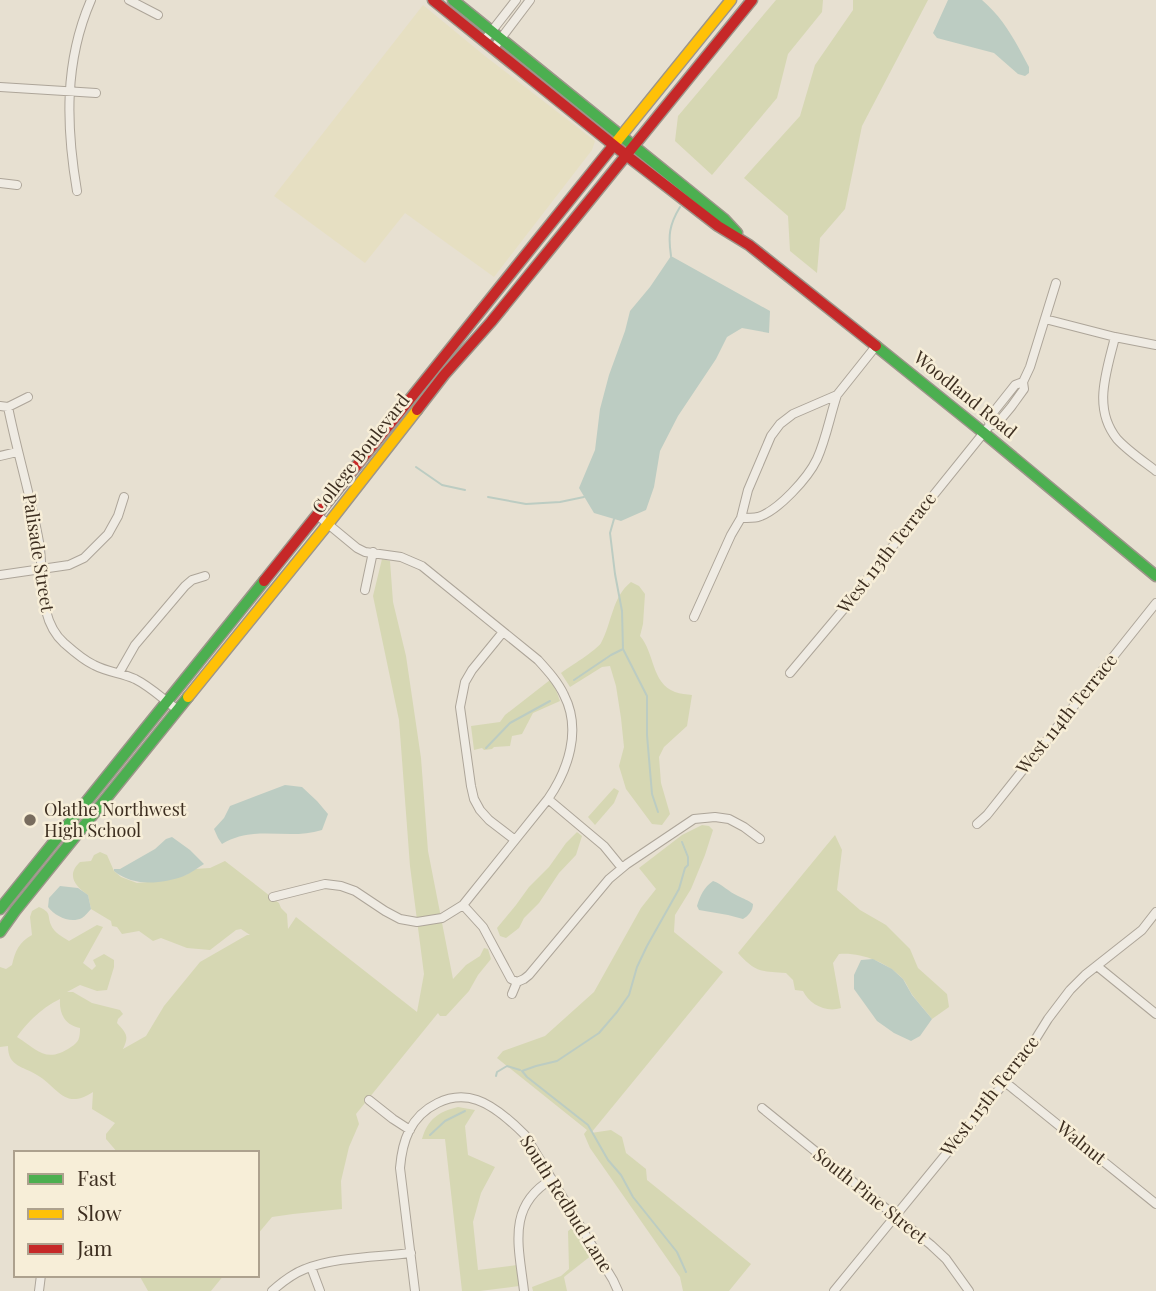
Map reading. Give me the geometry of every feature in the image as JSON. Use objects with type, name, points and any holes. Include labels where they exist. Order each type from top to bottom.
[{"type":"main road","name":"Woodland Road","points":[[433,0],[493,49],[724,219],[749,245],[876,346],[987,429],[1156,576]]},
{"type":"main road","name":"Woodland Road","points":[[453,0],[501,38],[617,140]]},
{"type":"main road","name":"College Boulevard","points":[[0,909],[731,0]]},
{"type":"main road","name":"College Boulevard","points":[[0,932],[328,524],[444,375],[491,322],[752,0]]},
{"type":"street","points":[[77,191],[69,141],[69,91],[79,34],[91,0]]},
{"type":"street","points":[[129,0],[158,15]]},
{"type":"street","points":[[484,41],[516,0]]},
{"type":"street","points":[[493,49],[530,0]]},
{"type":"street","points":[[0,87],[96,93]]},
{"type":"street","points":[[0,183],[17,185]]},
{"type":"street","name":"West 113th Terrace","points":[[790,673],[987,429],[996,425],[1024,389],[1023,382],[1056,283]]},
{"type":"street","points":[[1045,320],[1156,345]]},
{"type":"street","points":[[1115,337],[1102,398],[1106,420],[1116,438],[1156,471]]},
{"type":"street","points":[[741,518],[758,517],[788,497],[799,486],[818,456],[837,396],[876,346]]},
{"type":"street","points":[[694,617],[741,518],[766,444],[785,419],[837,396]]},
{"type":"street","points":[[4,407],[29,397]]},
{"type":"street","name":"Palisade Street","points":[[4,407],[32,502],[40,547],[42,592],[52,628],[62,641],[96,667],[135,679],[178,710]]},
{"type":"street","points":[[0,456],[17,452]]},
{"type":"street","points":[[0,575],[69,565],[84,558],[107,534],[118,516],[124,497]]},
{"type":"street","points":[[273,897],[325,884],[355,891],[400,919],[417,922],[442,918],[463,905],[548,799],[567,765],[572,743],[571,718],[566,698],[554,678],[538,660],[422,566],[401,557],[365,552],[317,515]]},
{"type":"street","points":[[365,590],[373,552]]},
{"type":"street","points":[[119,673],[135,645],[185,586],[192,580],[205,576]]},
{"type":"street","name":"West 114th Terrace","points":[[977,824],[987,815],[1156,603]]},
{"type":"street","points":[[503,632],[465,682],[460,707],[474,799],[489,820],[514,840]]},
{"type":"street","points":[[548,799],[604,846],[622,868]]},
{"type":"street","points":[[512,995],[517,982],[529,975],[609,879],[694,819],[729,819],[760,839]]},
{"type":"street","points":[[301,889],[304,898]]},
{"type":"street","points":[[463,905],[483,927],[511,979],[517,982]]},
{"type":"street","name":"West 115th Terrace","points":[[834,1291],[1005,1082],[1070,990],[1142,930],[1156,912]]},
{"type":"street","points":[[1097,966],[1156,1014]]},
{"type":"street","name":"Walnut","points":[[1005,1082],[1156,1204]]},
{"type":"street","name":"South Redbud Lane","points":[[410,1130],[423,1112],[439,1101],[457,1097],[476,1099],[514,1124],[525,1135],[618,1291]]},
{"type":"street","points":[[369,1100],[410,1130],[400,1168],[415,1291]]},
{"type":"street","name":"South Pine Street","points":[[762,1108],[946,1259],[969,1291]]},
{"type":"street","points":[[524,1291],[517,1236],[519,1221],[524,1206],[533,1193],[552,1179]]},
{"type":"street","points":[[272,1291],[288,1277],[311,1267],[411,1253]]},
{"type":"street","points":[[311,1267],[320,1291]]},
{"type":"shaded area","points":[[948,0],[982,0],[1009,31],[1029,67],[1029,73],[1025,76],[1018,74],[994,53],[937,38],[933,33]]},
{"type":"shaded area","points":[[423,5],[595,141],[592,150],[494,277],[405,213],[365,263],[274,196]]},
{"type":"shaded area","points":[[671,256],[770,311],[769,333],[742,328],[727,337],[716,359],[678,416],[660,451],[654,487],[646,510],[621,521],[594,513],[579,488],[595,450],[600,409],[630,311]]},
{"type":"shaded area","points":[[285,785],[302,787],[328,814],[322,830],[296,834],[247,835],[222,844],[214,829],[230,806]]},
{"type":"shaded area","points":[[172,837],[204,864],[184,876],[157,882],[130,880],[114,871],[155,849]]},
{"type":"shaded area","points":[[713,881],[753,904],[748,915],[743,919],[699,910],[697,906],[701,895]]},
{"type":"shaded area","points":[[60,886],[78,888],[88,895],[91,909],[82,918],[63,918],[48,907],[49,898]]},
{"type":"shaded area","points":[[873,959],[892,969],[903,979],[912,995],[932,1019],[920,1036],[911,1041],[877,1021],[854,989],[854,975],[861,960]]},
{"type":"green space","points":[[776,0],[823,0],[822,12],[788,54],[777,98],[712,175],[675,141],[678,116]]},
{"type":"green space","points":[[853,0],[928,0],[862,126],[845,209],[820,238],[817,273],[790,251],[788,216],[744,178],[800,116],[815,65],[853,10]]},
{"type":"green space","points":[[382,559],[390,561],[393,602],[406,656],[421,758],[428,851],[453,979],[466,965],[480,956],[484,948],[488,949],[491,959],[469,991],[446,1016],[440,1016],[438,1013],[356,1114],[359,1124],[349,1147],[341,1181],[342,1209],[272,1217],[259,1233],[259,1151],[116,1151],[106,1139],[106,1134],[115,1123],[92,1109],[93,1092],[75,1099],[68,1098],[37,1075],[13,1062],[8,1046],[0,1047],[0,967],[6,969],[12,965],[18,947],[32,935],[30,917],[32,911],[39,907],[47,913],[54,930],[69,941],[97,925],[103,927],[83,963],[92,970],[96,966],[93,960],[104,954],[114,960],[107,990],[97,991],[80,985],[67,992],[73,992],[92,1003],[120,1010],[123,1014],[117,1023],[125,1033],[123,1049],[146,1036],[164,1006],[200,962],[250,935],[241,929],[236,930],[210,950],[187,948],[161,938],[153,941],[139,931],[122,934],[117,927],[112,926],[111,921],[91,909],[88,895],[74,880],[76,867],[80,862],[91,861],[94,855],[100,852],[107,855],[114,871],[121,877],[137,883],[186,875],[195,869],[210,868],[225,861],[279,903],[287,914],[288,929],[296,917],[417,1012],[424,974],[410,866],[399,720],[373,596]],"holes":[[[60,999],[62,1014],[67,1021],[80,1028],[74,1045],[62,1052],[48,1055],[17,1037],[31,1020]]]},
{"type":"green space","points":[[631,582],[639,586],[645,594],[640,636],[657,675],[667,688],[677,693],[692,695],[687,726],[664,747],[659,757],[661,783],[670,814],[662,825],[652,824],[626,789],[619,766],[624,747],[621,718],[610,666],[602,667],[570,687],[561,673],[601,643],[616,603]]},
{"type":"green space","points":[[550,680],[560,701],[533,713],[522,734],[512,736],[510,746],[474,750],[471,726],[500,722],[505,715]]},
{"type":"green space","points":[[614,788],[619,791],[614,803],[595,825],[588,817]]},
{"type":"green space","points":[[702,825],[713,830],[691,889],[675,915],[674,932],[723,972],[591,1133],[611,1130],[622,1137],[626,1153],[646,1169],[647,1180],[751,1264],[729,1291],[683,1291],[680,1277],[590,1148],[584,1134],[587,1130],[497,1058],[503,1051],[545,1036],[594,992],[641,908],[656,889],[639,868],[682,835]]},
{"type":"green space","points":[[577,832],[582,836],[576,855],[559,873],[519,928],[506,938],[500,936],[497,928]]},
{"type":"green space","points":[[835,835],[842,850],[837,890],[860,910],[886,925],[910,949],[918,968],[947,994],[949,1007],[932,1019],[902,978],[873,959],[839,954],[833,963],[841,1008],[830,1009],[814,1003],[803,991],[795,990],[793,980],[786,973],[759,970],[738,953]]},
{"type":"green space","points":[[458,1107],[475,1110],[465,1126],[468,1155],[495,1167],[481,1193],[473,1222],[478,1270],[517,1265],[519,1286],[462,1291],[445,1139],[422,1139],[427,1126],[435,1117]]},
{"type":"green space","points":[[575,1226],[592,1255],[564,1277],[567,1291],[533,1291],[532,1287],[561,1276],[569,1269],[568,1231]]},
{"type":"green space","points":[[140,1277],[222,1277],[211,1291],[148,1291]]},
{"type":"waterway","points":[[671,256],[670,231],[680,207]]},
{"type":"waterway","points":[[416,467],[442,485],[465,490]]},
{"type":"waterway","points":[[488,497],[526,504],[584,497]]},
{"type":"waterway","points":[[614,519],[610,533],[622,611],[623,649],[647,696],[652,794],[658,812]]},
{"type":"waterway","points":[[574,680],[623,649]]},
{"type":"waterway","points":[[486,748],[510,723],[550,701]]},
{"type":"waterway","points":[[682,842],[688,865],[679,889],[637,967],[629,995],[599,1033],[557,1061],[522,1071],[588,1125],[633,1197],[677,1252],[686,1272]]},
{"type":"waterway","points":[[496,1076],[497,1072],[507,1066],[520,1070]]},
{"type":"waterway","points":[[430,1135],[445,1121],[465,1111]]},
{"type":"traffic: fast","points":[[453,0],[724,219],[737,233]]},
{"type":"traffic: fast","points":[[876,346],[1156,576]]},
{"type":"traffic: fast","points":[[0,909],[264,581]]},
{"type":"traffic: fast","points":[[0,932],[188,697]]},
{"type":"traffic: slow","points":[[613,146],[731,0]]},
{"type":"traffic: slow","points":[[188,697],[417,410]]},
{"type":"traffic: jam","points":[[433,0],[626,155],[718,226],[749,245],[876,346]]},
{"type":"traffic: jam","points":[[417,410],[752,0]]},
{"type":"traffic: jam","points":[[264,581],[613,146]]},
{"type":"place","name":"Olathe Northwest High School","points":[[30,820]]}]
